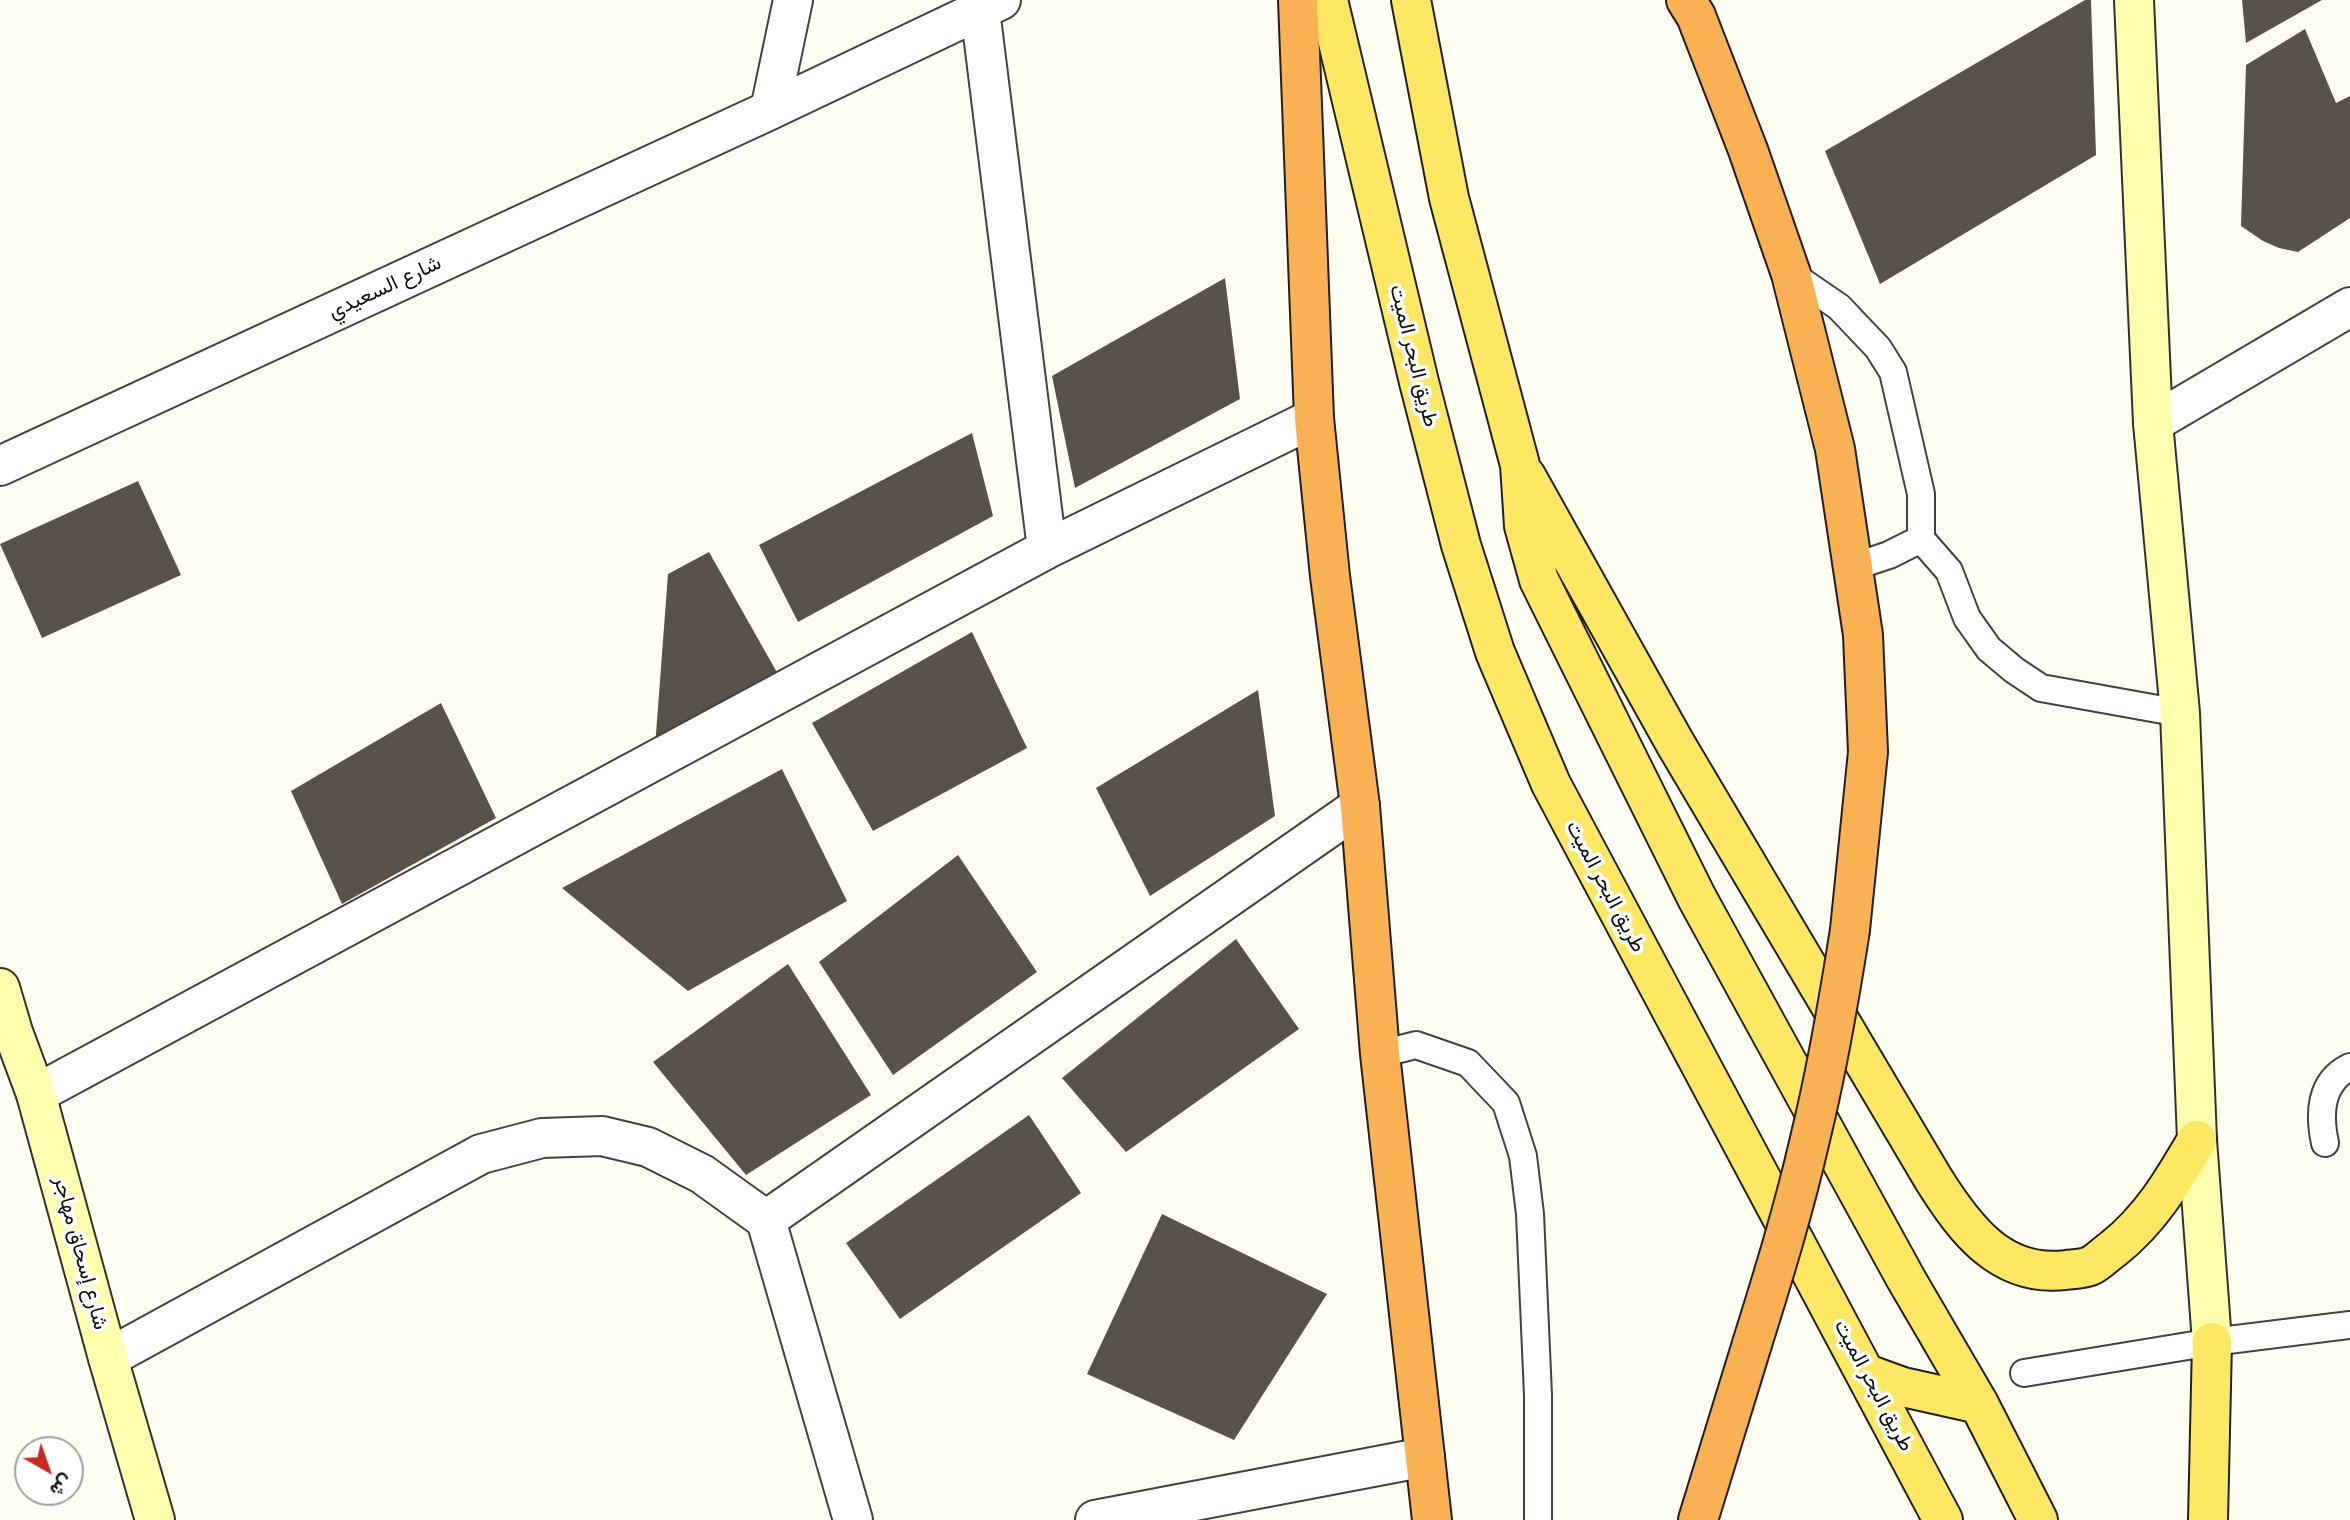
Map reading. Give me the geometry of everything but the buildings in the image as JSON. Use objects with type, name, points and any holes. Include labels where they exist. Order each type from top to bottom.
[{"type":"highway","points":[[1298,0],[1314,418],[1330,576],[1360,806],[1380,1054],[1432,1520]]},
{"type":"highway","points":[[1692,5],[1748,150],[1791,274],[1835,449],[1863,635],[1868,752],[1850,930],[1833,1035],[1811,1139],[1784,1243],[1698,1520]]},
{"type":"main road","name":"طريق البحر الميت","points":[[1328,0],[1461,545],[1495,652],[1551,784],[1943,1520]]},
{"type":"main road","points":[[1411,0],[1448,198],[1520,465],[1524,526],[1539,580],[1697,898],[1906,1279],[1979,1404],[2038,1520]]},
{"type":"main road","points":[[1520,465],[1675,743],[1934,1180],[1958,1219],[1966,1227],[2016,1266],[2055,1271],[2090,1266],[2145,1220],[2165,1195],[2197,1140]]},
{"type":"main road","points":[[2208,1520],[2212,1342]]},
{"type":"main road","points":[[1867,1374],[1903,1387],[1979,1404]]},
{"type":"street","points":[[770,110],[793,0]]},
{"type":"street","points":[[2134,0],[2153,424],[2180,713],[2197,1140],[2212,1342]]},
{"type":"street","points":[[990,5],[1047,549]]},
{"type":"street","name":"شارع السعيدي","points":[[0,467],[770,110],[990,5]]},
{"type":"street","points":[[2153,424],[2350,307]]},
{"type":"street","points":[[36,1094],[1047,549],[1314,418]]},
{"type":"street","points":[[766,1220],[1360,806]]},
{"type":"street","name":"شارع إسحاق مهاجر","points":[[0,988],[6,1034],[36,1094],[108,1358],[156,1520]]},
{"type":"street","points":[[108,1358],[481,1154],[542,1138],[601,1136],[648,1147],[702,1174],[766,1220],[853,1520]]},
{"type":"street","points":[[1095,1520],[1425,1457]]},
{"type":"lane","points":[[1791,274],[1839,307],[1878,348],[1893,372],[1921,494],[1921,539],[1949,571],[1967,618],[1989,649],[2041,688],[2180,713]]},
{"type":"lane","points":[[1853,567],[1889,555],[1921,539]]},
{"type":"lane","points":[[1380,1054],[1416,1045],[1468,1063],[1506,1103],[1523,1156],[1530,1214],[1538,1395],[1538,1520]]},
{"type":"lane","points":[[2325,1143],[2320,1117],[2326,1091],[2343,1071],[2350,1067]]},
{"type":"lane","points":[[2024,1373],[2212,1342],[2350,1325]]}]
